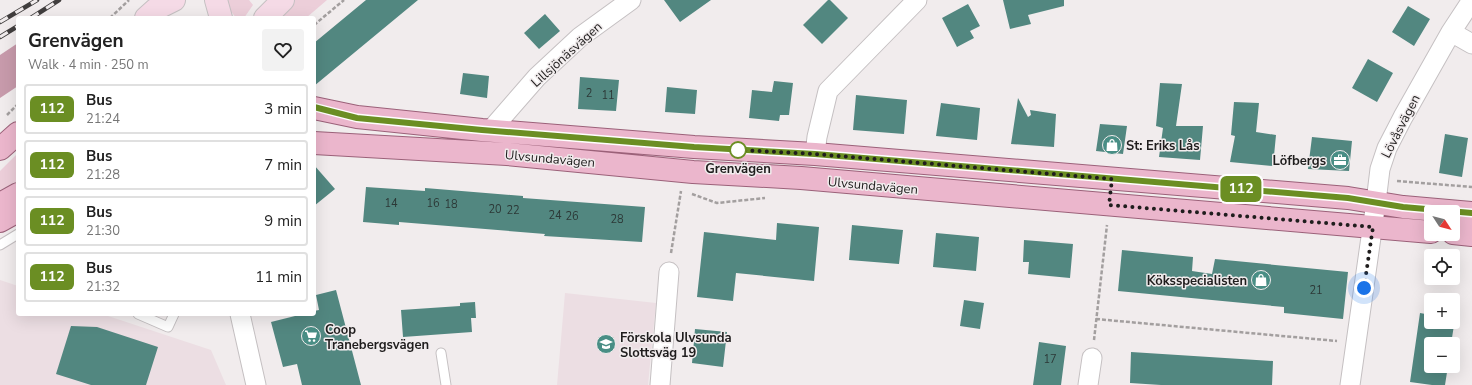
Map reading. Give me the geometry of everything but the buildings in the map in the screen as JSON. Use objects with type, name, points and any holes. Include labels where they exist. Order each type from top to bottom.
[{"type":"main road","points":[[216,0],[220,16]]},
{"type":"main road","points":[[266,16],[283,0]]},
{"type":"main road","name":"Ulvsundavägen","points":[[316,108],[357,118],[490,131],[694,147],[815,154],[1348,198],[1403,207],[1472,213]]},
{"type":"main road","points":[[0,149],[11,125]]},
{"type":"main road","name":"Ulvsundavägen","points":[[316,143],[507,154],[693,172],[801,178],[1424,231]]},
{"type":"main road","points":[[0,204],[16,195]]},
{"type":"main road","points":[[0,221],[16,212]]},
{"type":"main road","points":[[1460,234],[1472,235]]},
{"type":"street","name":"Lillsjönäsvägen","points":[[490,131],[537,77],[580,37],[631,0]]},
{"type":"street","points":[[815,154],[817,137],[828,91],[917,0]]},
{"type":"street","name":"Lövåsvägen","points":[[1350,385],[1380,169],[1387,148],[1451,32],[1472,0]]},
{"type":"street","points":[[1451,32],[1472,44]]},
{"type":"street","points":[[660,385],[668,272]]},
{"type":"street","points":[[240,316],[256,385]]},
{"type":"street","points":[[1088,385],[1092,358]]},
{"type":"lane","points":[[0,245],[16,235]]},
{"type":"lane","points":[[143,316],[168,327],[173,316]]},
{"type":"lane","points":[[441,353],[446,385]]},
{"type":"path","points":[[112,16],[129,0]]},
{"type":"path","points":[[316,23],[344,0]]},
{"type":"path","points":[[11,125],[16,110]]},
{"type":"path","points":[[668,272],[681,190],[693,172]]},
{"type":"path","points":[[1092,358],[1109,205]]},
{"type":"path","points":[[1096,319],[1356,343]]},
{"type":"shaded area","points":[[224,0],[249,0],[253,5],[245,16],[234,16]]},
{"type":"shaded area","points":[[293,0],[327,0],[308,16],[283,16],[280,12]]},
{"type":"shaded area","points":[[16,44],[16,87],[0,98],[0,55]]},
{"type":"shaded area","points":[[16,155],[16,182],[0,190],[0,171]]},
{"type":"shaded area","points":[[0,280],[16,285],[16,316],[108,316],[211,350],[226,385],[0,385]]},
{"type":"shaded area","name":"Förskola Ulvsunda Slottsväg 19","points":[[565,293],[656,303],[648,385],[557,385]]},
{"type":"railway","points":[[0,22],[37,0]]},
{"type":"railway","points":[[34,16],[59,0]]},
{"type":"railway","points":[[0,37],[16,27]]},
{"type":"bus line","name":"112","points":[[316,108],[357,118],[482,130],[694,147],[815,154],[1348,198],[1403,207],[1472,213]]},
{"type":"place","name":"St: Eriks Lås","points":[[1112,145]]},
{"type":"place","name":"Grenvägen","points":[[738,150]]},
{"type":"place","name":"Löfbergs","points":[[1340,160]]},
{"type":"place","name":"Köksspecialisten","points":[[1261,280]]},
{"type":"place","name":"Coop Tranebergsvägen","points":[[311,336]]},
{"type":"place","name":"Förskola Ulvsunda Slottsväg 19","points":[[606,344]]},
{"type":"route","points":[[738,150],[815,154],[1112,179],[1109,205],[1373,227],[1364,288]]}]
